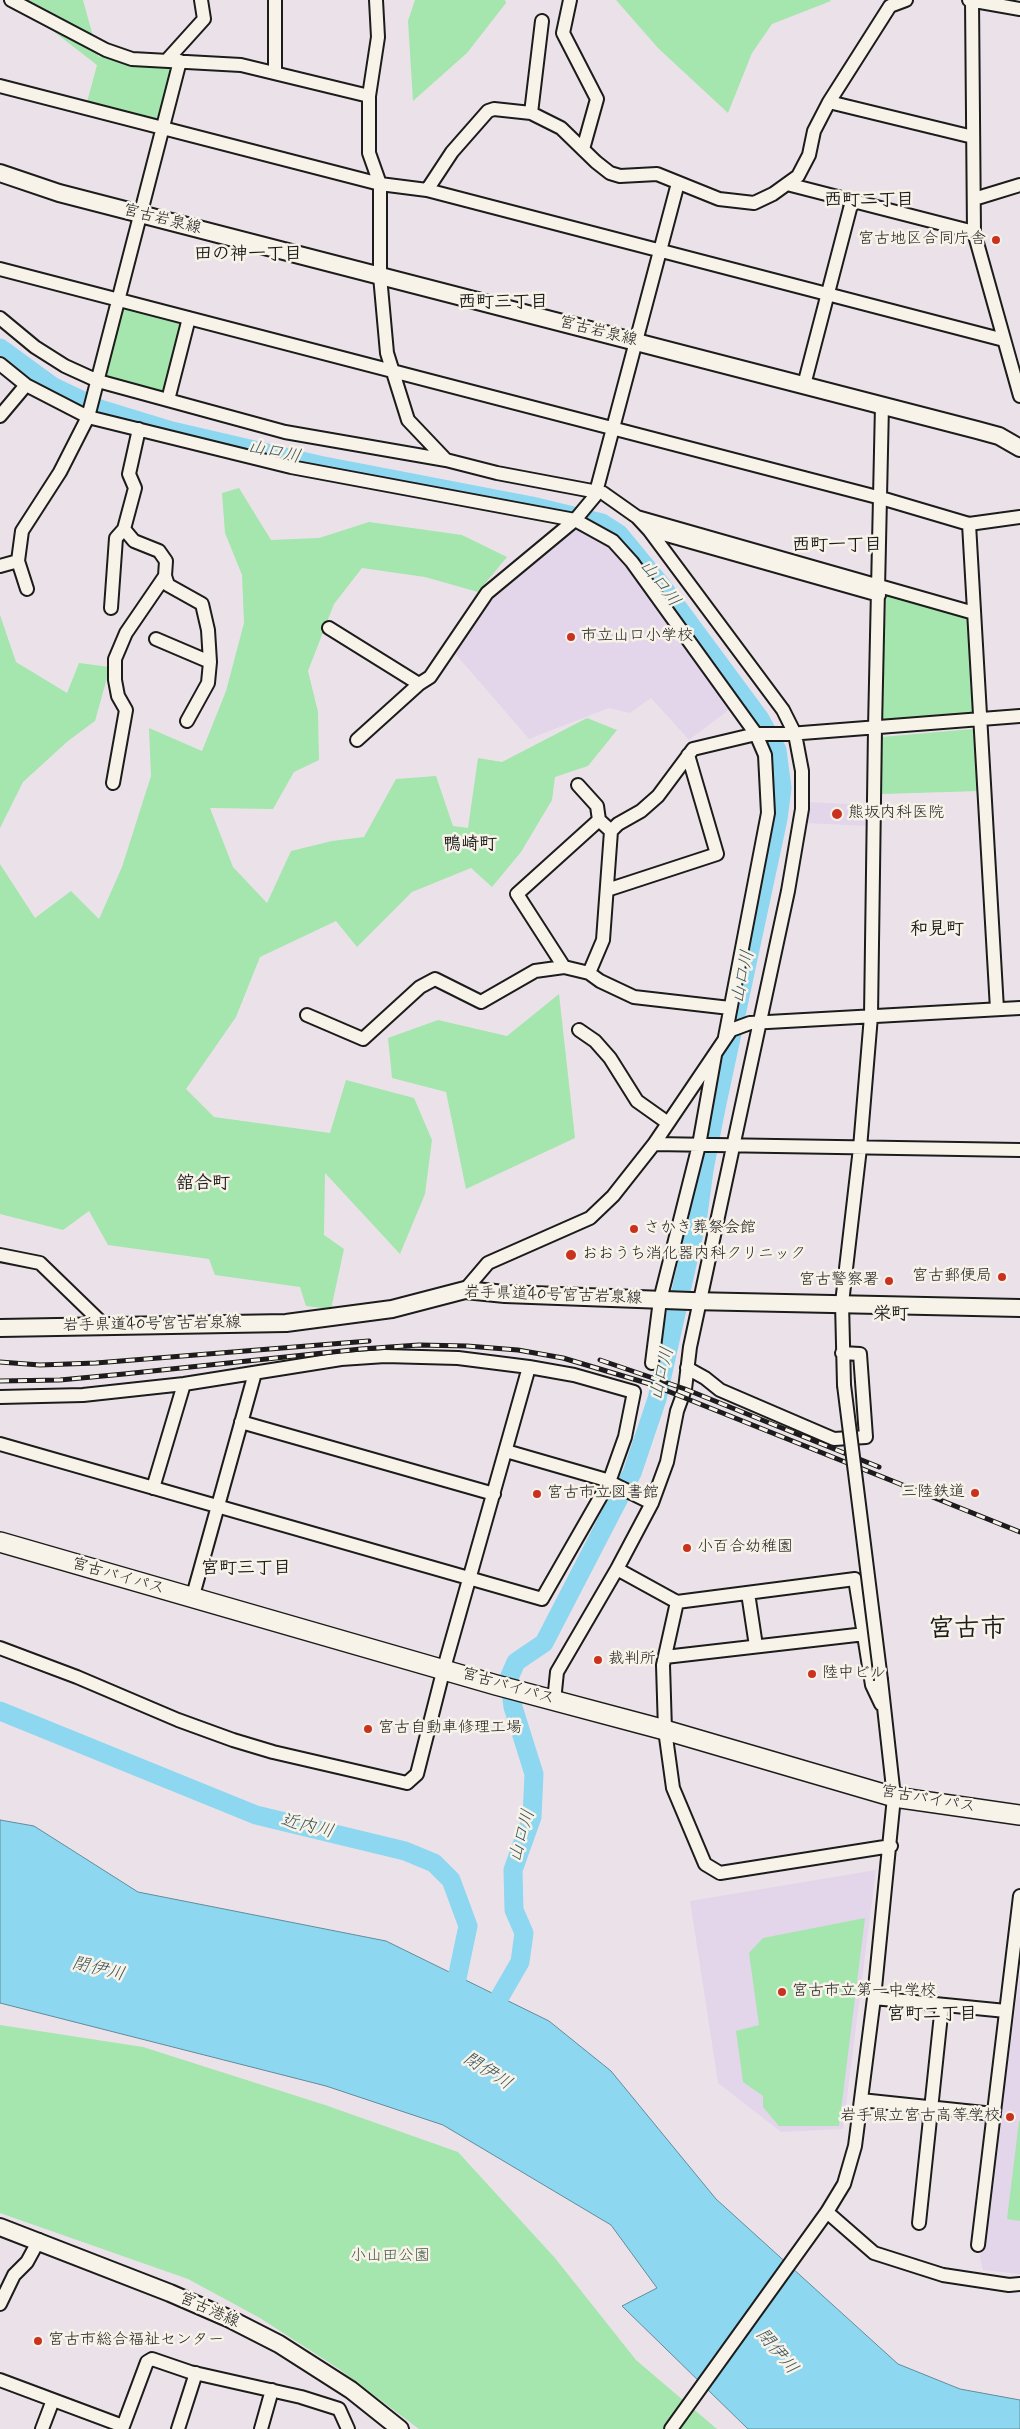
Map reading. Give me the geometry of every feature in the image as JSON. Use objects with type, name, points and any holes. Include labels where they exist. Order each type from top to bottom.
[{"type":"highway","name":"宮古バイパス","points":[[0,1542],[192,1599],[444,1668],[496,1685],[666,1730],[894,1797],[1020,1815]]},
{"type":"main road","name":"宮古岩泉線","points":[[0,173],[36,186],[140,214],[999,436],[1020,448]]},
{"type":"main road","name":"岩手県道40号宮古岩泉線","points":[[0,1328],[286,1324],[392,1309],[465,1290],[505,1294],[664,1300],[1020,1308]]},
{"type":"main road","name":"宮古港線","points":[[0,2227],[39,2240],[170,2293],[279,2344],[351,2390],[400,2429]]},
{"type":"street","points":[[11,0],[106,50],[132,59],[241,65],[369,96]]},
{"type":"street","points":[[27,589],[18,561],[22,531],[60,472],[89,414],[162,128],[173,61],[204,19],[201,0]]},
{"type":"street","points":[[275,0],[275,72]]},
{"type":"street","points":[[376,0],[378,37],[369,96],[369,153],[380,184],[380,276],[387,353],[408,420],[446,460]]},
{"type":"street","points":[[570,0],[563,33],[597,99],[583,149]]},
{"type":"street","points":[[427,190],[452,152],[488,111],[494,109],[531,113],[562,128],[596,162],[610,173],[620,176],[657,174],[719,199],[754,203],[773,194],[798,176],[809,155],[814,131],[829,102],[890,6],[906,0]]},
{"type":"street","points":[[1020,9],[971,0],[974,232],[1020,396]]},
{"type":"street","points":[[531,113],[542,20]]},
{"type":"street","points":[[0,86],[380,184],[427,190],[1004,340]]},
{"type":"street","points":[[829,102],[973,137]]},
{"type":"street","points":[[357,740],[418,684],[430,677],[487,593],[575,520],[596,494],[678,183]]},
{"type":"street","points":[[787,184],[974,232]]},
{"type":"street","points":[[974,199],[1020,185]]},
{"type":"street","points":[[804,385],[852,201]]},
{"type":"street","points":[[0,269],[880,498],[969,524],[1020,517]]},
{"type":"street","points":[[0,318],[35,347],[97,383],[168,400],[284,432],[446,460],[596,494],[603,493],[637,517],[649,530],[783,710],[802,771],[802,809],[788,891],[754,1022],[696,1301],[685,1389],[677,1411],[667,1462],[652,1503],[617,1569],[557,1672],[554,1701]]},
{"type":"street","points":[[168,400],[189,318]]},
{"type":"street","points":[[0,364],[26,385],[89,414],[139,429],[291,467],[575,520],[613,541],[632,562],[756,734],[765,754],[768,813],[730,1008],[728,1034]]},
{"type":"street","points":[[0,416],[26,385]]},
{"type":"street","points":[[671,2429],[844,2184],[855,2146],[891,1846],[894,1797],[886,1715],[844,1386],[842,1353],[842,1303],[860,1148],[871,1016],[874,728],[879,589],[882,405]]},
{"type":"street","points":[[111,608],[116,538],[124,529],[135,488],[129,474],[139,429]]},
{"type":"street","points":[[637,517],[879,589]]},
{"type":"street","points":[[969,524],[997,1009]]},
{"type":"street","points":[[124,529],[134,541],[159,551],[166,562],[165,576],[168,585],[202,604],[208,630],[210,662],[208,683],[187,721]]},
{"type":"street","points":[[649,530],[974,613]]},
{"type":"street","points":[[0,566],[18,561]]},
{"type":"street","points":[[113,783],[126,710],[118,696],[115,659],[126,633],[165,576]]},
{"type":"street","points":[[329,628],[418,684]]},
{"type":"street","points":[[156,639],[210,662]]},
{"type":"street","points":[[589,973],[603,940],[611,831],[618,824],[641,811],[658,796],[692,749],[756,734],[792,734],[1020,716]]},
{"type":"street","points":[[607,890],[717,854],[688,754]]},
{"type":"street","points":[[578,785],[597,806],[598,820],[611,831]]},
{"type":"street","points":[[564,967],[516,894],[598,820]]},
{"type":"street","points":[[307,1015],[363,1039],[420,987],[435,979],[481,1002],[535,971],[564,967],[589,973],[600,981],[634,997],[730,1008]]},
{"type":"street","points":[[465,1290],[488,1262],[590,1218],[613,1196],[654,1144],[728,1034],[754,1022],[1020,1008]]},
{"type":"street","points":[[579,1030],[595,1041],[610,1058],[637,1101],[668,1123]]},
{"type":"street","points":[[652,1363],[664,1300],[701,1145],[716,1050]]},
{"type":"street","points":[[654,1144],[1020,1150]]},
{"type":"street","points":[[0,1255],[40,1263],[104,1326]]},
{"type":"street","points":[[687,1368],[705,1378],[720,1390],[834,1439],[866,1437],[860,1354],[842,1353]]},
{"type":"street","points":[[0,1397],[83,1395],[184,1384],[341,1359],[385,1356],[458,1358],[529,1367],[574,1375],[634,1392],[615,1484],[542,1599],[0,1444]]},
{"type":"street","points":[[0,1648],[77,1677],[178,1720],[233,1740],[273,1752],[407,1783],[416,1774],[529,1367]]},
{"type":"street","points":[[192,1599],[255,1373]]},
{"type":"street","points":[[153,1488],[184,1384]]},
{"type":"street","points":[[241,1422],[494,1494]]},
{"type":"street","points":[[506,1451],[615,1484],[652,1503]]},
{"type":"street","points":[[617,1569],[677,1602],[855,1579],[872,1685],[886,1715]]},
{"type":"street","points":[[748,1593],[756,1646]]},
{"type":"street","points":[[677,1602],[665,1657],[666,1730],[673,1788],[705,1864],[713,1871],[720,1873],[891,1846]]},
{"type":"street","points":[[665,1657],[865,1634]]},
{"type":"street","points":[[978,2245],[1020,1896]]},
{"type":"street","points":[[874,1998],[1006,2011]]},
{"type":"street","points":[[919,2223],[942,2005]]},
{"type":"street","points":[[861,2100],[994,2114]]},
{"type":"street","points":[[826,2212],[874,2253],[943,2275],[1009,2285],[1020,2284]]},
{"type":"street","points":[[1,2299],[14,2275],[27,2262],[39,2240]]},
{"type":"street","points":[[0,2380],[123,2428],[148,2362],[152,2359],[196,2373],[272,2390],[339,2409],[348,2429]]},
{"type":"street","points":[[178,2429],[196,2373]]},
{"type":"street","points":[[261,2429],[272,2390]]},
{"type":"street","points":[[42,2429],[53,2400]]},
{"type":"shaded area","name":"市立山口小学校","points":[[575,526],[607,544],[628,568],[730,709],[689,740],[651,698],[630,713],[609,708],[529,739],[452,650],[474,625],[472,618]]},
{"type":"shaded area","name":"熊坂内科医院","points":[[806,802],[869,805],[868,826],[805,823]]},
{"type":"shaded area","name":"宮古市立第一中学校","points":[[876,1870],[843,2129],[781,2132],[718,2083],[690,1901]]},
{"type":"shaded area","name":"岩手県立宮古高等学校","points":[[1020,1975],[1020,2274],[983,2270],[980,2258]]},
{"type":"green space","points":[[13,0],[83,0],[99,58],[101,53],[131,65],[173,68],[158,121],[87,102],[97,65]]},
{"type":"green space","points":[[415,0],[505,0],[506,3],[467,53],[413,101],[408,21]]},
{"type":"green space","points":[[616,0],[831,1],[772,24],[752,53],[728,113],[658,48]]},
{"type":"green space","points":[[121,306],[184,322],[164,396],[102,378]]},
{"type":"green space","points":[[239,488],[271,540],[319,538],[369,522],[462,535],[507,557],[478,592],[425,577],[362,568],[334,604],[308,671],[318,712],[319,760],[294,772],[273,809],[210,808],[233,867],[267,903],[291,851],[332,841],[364,837],[396,779],[436,776],[453,826],[468,828],[478,758],[502,762],[587,718],[617,730],[588,766],[555,777],[552,800],[521,852],[492,887],[471,868],[412,892],[357,947],[336,921],[260,957],[236,1017],[186,1089],[214,1117],[330,1133],[346,1080],[414,1098],[432,1140],[425,1194],[400,1254],[325,1173],[324,1235],[344,1249],[331,1309],[306,1306],[300,1287],[215,1275],[209,1259],[108,1245],[89,1211],[63,1230],[0,1214],[0,864],[35,918],[71,891],[99,919],[122,867],[151,776],[149,728],[202,751],[226,691],[244,623],[242,575],[225,533],[222,493]]},
{"type":"green space","points":[[886,593],[972,619],[976,714],[882,719]]},
{"type":"green space","points":[[0,615],[16,662],[67,693],[79,663],[110,667],[95,721],[68,741],[23,782],[0,828]]},
{"type":"green space","points":[[973,729],[980,791],[882,794],[881,737]]},
{"type":"green space","points":[[559,994],[575,1138],[466,1189],[446,1092],[392,1078],[388,1038],[438,1020],[507,1036]]},
{"type":"green space","points":[[865,1918],[839,2126],[779,2126],[763,2107],[763,2096],[743,2082],[736,2031],[759,2025],[749,1953],[763,1938]]},
{"type":"green space","name":"小山田公園","points":[[0,2025],[143,2047],[325,2105],[458,2152],[555,2258],[636,2360],[717,2429],[419,2429],[339,2369],[260,2318],[188,2279],[0,2213]]},
{"type":"green space","points":[[1020,2121],[1020,2221],[1007,2219]]},
{"type":"water","name":"閉伊川","points":[[0,1820],[34,1826],[138,1892],[386,1941],[549,2021],[611,2071],[716,2199],[898,2364],[960,2389],[1020,2400],[1020,2429],[748,2429],[622,2306],[657,2288],[611,2225],[443,2125],[326,2086],[0,2003]]},
{"type":"waterway","name":"山口川","points":[[0,348],[52,386],[100,409],[172,431],[319,465],[532,506],[602,523],[619,534],[661,585],[760,719],[777,750],[782,788],[778,819],[716,1108],[704,1170],[698,1215],[657,1399],[632,1473],[544,1643],[516,1662],[509,1678],[513,1707],[534,1774],[532,1817],[513,1870],[514,1910],[524,1933],[520,1962],[487,2019]]},
{"type":"waterway","name":"近内川","points":[[0,1711],[256,1815],[405,1851],[434,1863],[451,1880],[468,1926],[456,1983],[448,2000]]},
{"type":"railway","points":[[0,1362],[40,1365],[96,1363],[369,1341]]},
{"type":"railway","points":[[0,1381],[60,1380],[361,1349],[419,1345],[518,1350],[563,1358],[650,1384],[1020,1532]]},
{"type":"railway","points":[[600,1360],[685,1389],[879,1467]]},
{"type":"place","name":"宮古地区合同庁舎","points":[[996,240]]},
{"type":"place","name":"市立山口小学校","points":[[571,637]]},
{"type":"place","name":"熊坂内科医院","points":[[837,814]]},
{"type":"place","name":"さかき葬祭会館","points":[[634,1229]]},
{"type":"place","name":"おおうち消化器内科クリニック","points":[[571,1255]]},
{"type":"place","name":"宮古郵便局","points":[[1002,1277]]},
{"type":"place","name":"宮古警察署","points":[[889,1281]]},
{"type":"place","name":"三陸鉄道","points":[[975,1493]]},
{"type":"place","name":"宮古市立図書館","points":[[537,1494]]},
{"type":"place","name":"小百合幼稚園","points":[[687,1548]]},
{"type":"place","name":"裁判所","points":[[598,1660]]},
{"type":"place","name":"陸中ビル","points":[[812,1674]]},
{"type":"place","name":"宮古自動車修理工場","points":[[368,1729]]},
{"type":"place","name":"宮古市立第一中学校","points":[[782,1992]]},
{"type":"place","name":"岩手県立宮古高等学校","points":[[1010,2117]]},
{"type":"place","name":"宮古市総合福祉センター","points":[[38,2341]]},
{"type":"district","name":"西町二丁目","points":[[869,201]]},
{"type":"district","name":"田の神一丁目","points":[[248,255]]},
{"type":"district","name":"西町三丁目","points":[[503,303]]},
{"type":"district","name":"西町一丁目","points":[[837,546]]},
{"type":"district","name":"鴨崎町","points":[[470,845]]},
{"type":"district","name":"和見町","points":[[937,930]]},
{"type":"district","name":"舘合町","points":[[203,1184]]},
{"type":"district","name":"栄町","points":[[891,1315]]},
{"type":"district","name":"宮町三丁目","points":[[246,1569]]},
{"type":"district","name":"宮古市","points":[[967,1631]]},
{"type":"district","name":"宮町二丁目","points":[[932,2015]]}]
